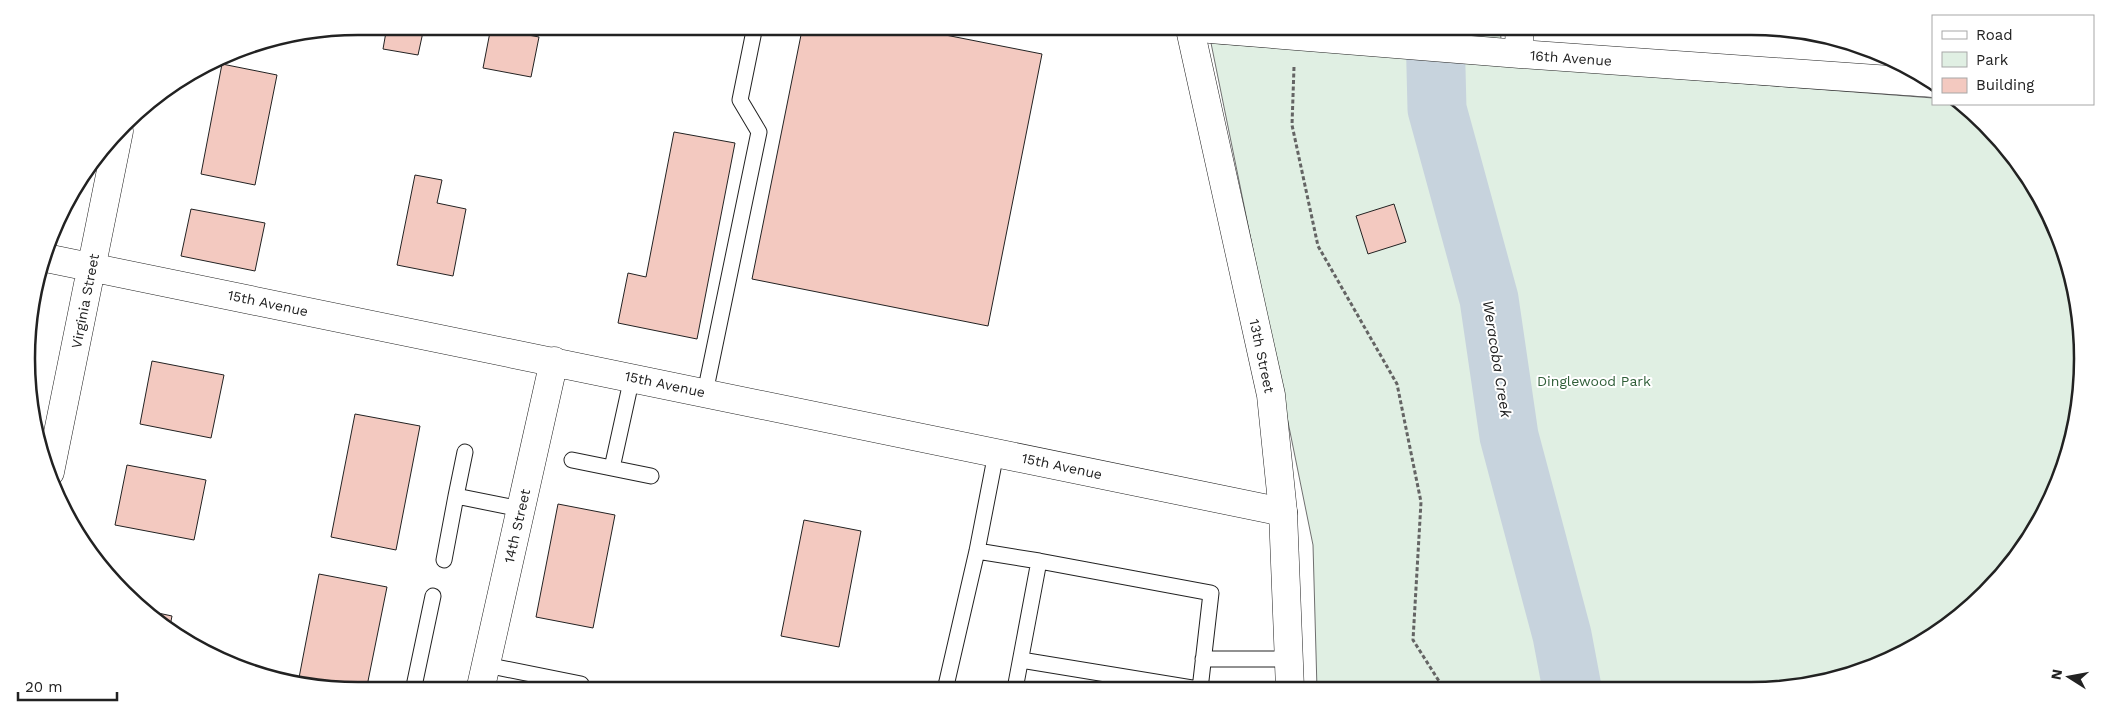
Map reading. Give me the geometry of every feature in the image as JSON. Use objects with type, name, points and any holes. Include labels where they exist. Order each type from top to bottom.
[{"type":"street","name":"13th Street","points":[[1191,35],[1272,395],[1283,512],[1290,682]]},
{"type":"street","name":"16th Avenue","points":[[1282,35],[1918,82]]},
{"type":"street","points":[[1519,35],[1520,54]]},
{"type":"street","name":"Virginia Street","points":[[52,462],[117,143]]},
{"type":"street","name":"15th Avenue","points":[[51,259],[1283,512]]},
{"type":"street","name":"14th Street","points":[[483,678],[554,361]]},
{"type":"lane","points":[[705,392],[758,132],[740,100],[753,35]]},
{"type":"lane","points":[[612,468],[632,377]]},
{"type":"lane","points":[[444,560],[465,452]]},
{"type":"lane","points":[[947,682],[977,551],[996,453]]},
{"type":"lane","points":[[572,460],[651,476]]},
{"type":"lane","points":[[456,496],[521,509]]},
{"type":"lane","points":[[977,551],[1211,593],[1200,682]]},
{"type":"lane","points":[[1017,682],[1039,561]]},
{"type":"lane","points":[[415,682],[433,596]]},
{"type":"lane","points":[[1203,659],[1289,659]]},
{"type":"lane","points":[[1021,660],[1156,682]]},
{"type":"lane","points":[[483,678],[548,682]]},
{"type":"path","points":[[1294,36],[1292,125],[1318,246],[1397,384],[1421,502],[1413,640],[1440,682]]},
{"type":"green space","points":[[1460,35],[1501,35],[1501,39]]},
{"type":"green space","name":"Dinglewood Park","points":[[1211,43],[1932,98],[1932,105],[1951,105],[1964,115],[1994,145],[2019,179],[2041,215],[2063,275],[2068,295],[2073,337],[2074,358],[2071,401],[2068,422],[2057,462],[2041,502],[2031,520],[1994,572],[1964,602],[1930,627],[1894,649],[1834,671],[1814,676],[1772,681],[1317,682],[1313,545]]},
{"type":"building","points":[[385,35],[422,35],[418,55],[383,49]]},
{"type":"building","points":[[489,35],[528,35],[539,37],[531,77],[483,68]]},
{"type":"building","points":[[801,35],[945,35],[1042,54],[988,326],[752,279]]},
{"type":"building","points":[[222,65],[277,75],[255,185],[201,174]]},
{"type":"building","points":[[674,132],[735,143],[697,339],[618,323],[628,273],[646,277]]},
{"type":"building","points":[[415,175],[442,180],[437,203],[466,209],[453,276],[397,265]]},
{"type":"building","points":[[1394,204],[1406,242],[1368,254],[1356,216]]},
{"type":"building","points":[[191,209],[265,223],[255,271],[181,256]]},
{"type":"building","points":[[152,361],[224,375],[211,438],[140,424]]},
{"type":"building","points":[[355,414],[420,426],[396,550],[331,537]]},
{"type":"building","points":[[127,465],[206,480],[194,540],[115,525]]},
{"type":"building","points":[[558,504],[615,515],[593,628],[536,617]]},
{"type":"building","points":[[804,520],[861,531],[839,647],[781,636]]},
{"type":"building","points":[[319,574],[387,587],[368,682],[299,677]]},
{"type":"building","points":[[160,613],[172,616],[171,621]]},
{"type":"waterway","name":"Weracoba Creek","points":[[1435,35],[1437,109],[1489,299],[1509,436],[1562,635],[1571,682]]}]
